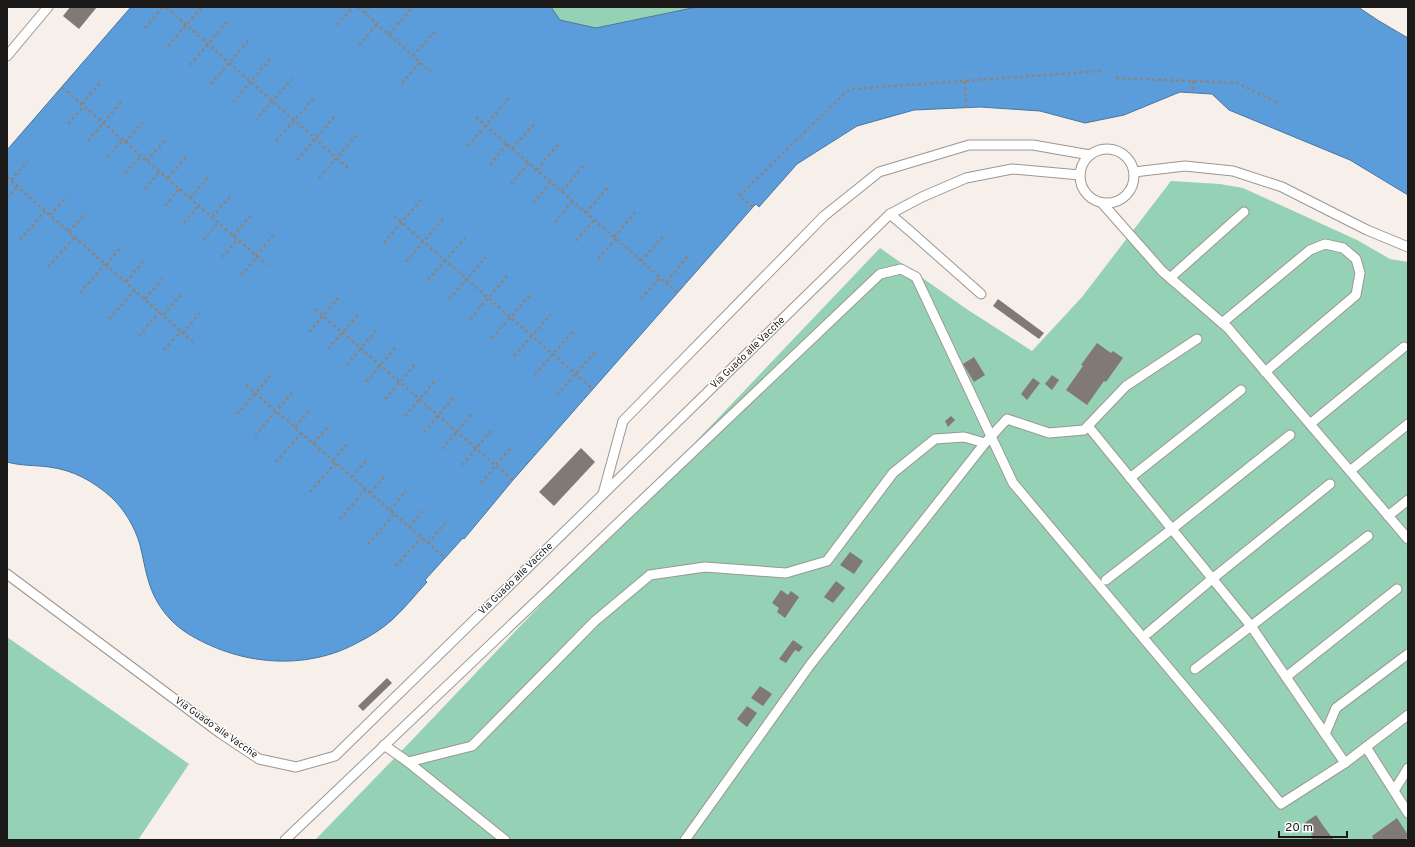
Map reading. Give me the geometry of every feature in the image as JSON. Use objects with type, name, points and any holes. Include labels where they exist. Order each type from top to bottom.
[{"type":"lane","points":[[7,56],[48,7]]},
{"type":"lane","points":[[602,495],[623,421],[824,216],[879,172],[969,145],[1033,145],[1090,155]]},
{"type":"lane","points":[[1108,149],[1117,150],[1125,155],[1131,163],[1134,172],[1132,189],[1127,196],[1111,204],[1095,201],[1088,196],[1081,183],[1080,175],[1081,167],[1090,155],[1098,150],[1108,149]]},
{"type":"lane","points":[[1134,172],[1185,166],[1233,171],[1282,187],[1367,230],[1408,247]]},
{"type":"lane","name":"Via Guado alle Vacche","points":[[7,574],[227,738],[259,759],[296,767],[334,756],[890,214],[922,197],[966,178],[1012,169],[1080,175]]},
{"type":"lane","points":[[1102,203],[1162,271],[1228,328],[1408,539]]},
{"type":"lane","points":[[1170,278],[1244,212]]},
{"type":"lane","points":[[890,214],[981,294]]},
{"type":"lane","points":[[1222,323],[1310,250],[1325,244],[1343,248],[1356,259],[1360,272],[1356,295],[1266,372]]},
{"type":"lane","points":[[284,840],[880,274],[901,269],[916,277],[988,440],[1013,484],[1224,734],[1281,804],[1345,763],[1408,715]]},
{"type":"lane","points":[[685,840],[810,665],[1006,419],[1049,433],[1084,430],[1126,386],[1197,339]]},
{"type":"lane","points":[[1310,424],[1404,347]]},
{"type":"lane","points":[[1130,478],[1241,390]]},
{"type":"lane","points":[[1350,471],[1408,424]]},
{"type":"lane","points":[[1088,426],[1251,626],[1345,763]]},
{"type":"lane","points":[[1106,580],[1290,435]]},
{"type":"lane","points":[[408,762],[472,746],[595,621],[650,575],[705,567],[786,574],[827,561],[893,473],[935,439],[964,437],[988,440]]},
{"type":"lane","points":[[1148,633],[1212,579],[1330,484]]},
{"type":"lane","points":[[1388,516],[1408,500]]},
{"type":"lane","points":[[1195,669],[1368,536]]},
{"type":"lane","points":[[1286,677],[1397,589]]},
{"type":"lane","points":[[1325,734],[1336,708],[1408,654]]},
{"type":"lane","points":[[384,745],[408,762],[505,840]]},
{"type":"lane","points":[[1366,747],[1408,814]]},
{"type":"lane","points":[[1394,791],[1408,768]]},
{"type":"path","points":[[145,28],[165,7],[348,168]]},
{"type":"path","points":[[168,46],[202,7]]},
{"type":"path","points":[[337,26],[353,7]]},
{"type":"path","points":[[358,7],[431,72]]},
{"type":"path","points":[[365,13],[370,7]]},
{"type":"path","points":[[389,34],[412,8]]},
{"type":"path","points":[[190,65],[227,22]]},
{"type":"path","points":[[359,45],[377,24]]},
{"type":"path","points":[[413,56],[436,30]]},
{"type":"path","points":[[211,84],[249,40]]},
{"type":"path","points":[[232,102],[270,59]]},
{"type":"path","points":[[402,83],[420,62]]},
{"type":"path","points":[[753,207],[739,196],[847,91],[852,89],[1102,71]]},
{"type":"path","points":[[1116,78],[1237,83],[1278,103]]},
{"type":"path","points":[[255,121],[292,79]]},
{"type":"path","points":[[68,124],[102,81]]},
{"type":"path","points":[[965,81],[966,108]]},
{"type":"path","points":[[1193,81],[1193,93]]},
{"type":"path","points":[[62,87],[267,265]]},
{"type":"path","points":[[276,142],[314,98]]},
{"type":"path","points":[[468,146],[509,98]]},
{"type":"path","points":[[88,141],[122,101]]},
{"type":"path","points":[[297,160],[336,116]]},
{"type":"path","points":[[476,117],[677,292]]},
{"type":"path","points":[[107,157],[144,120]]},
{"type":"path","points":[[512,149],[536,122]]},
{"type":"path","points":[[319,178],[357,135]]},
{"type":"path","points":[[147,161],[166,139]]},
{"type":"path","points":[[536,170],[559,143]]},
{"type":"path","points":[[490,164],[507,144]]},
{"type":"path","points":[[126,173],[141,156]]},
{"type":"path","points":[[168,178],[187,156]]},
{"type":"path","points":[[11,180],[28,161]]},
{"type":"path","points":[[511,184],[529,163]]},
{"type":"path","points":[[562,191],[585,164]]},
{"type":"path","points":[[145,189],[160,172]]},
{"type":"path","points":[[190,198],[209,176]]},
{"type":"path","points":[[7,177],[196,344]]},
{"type":"path","points":[[533,203],[551,182]]},
{"type":"path","points":[[7,199],[18,186]]},
{"type":"path","points":[[586,213],[609,186]]},
{"type":"path","points":[[165,206],[179,189]]},
{"type":"path","points":[[50,215],[67,196]]},
{"type":"path","points":[[212,217],[230,196]]},
{"type":"path","points":[[384,243],[421,200]]},
{"type":"path","points":[[555,222],[573,201]]},
{"type":"path","points":[[184,223],[198,206]]},
{"type":"path","points":[[598,259],[637,210]]},
{"type":"path","points":[[20,240],[45,211]]},
{"type":"path","points":[[69,232],[86,213]]},
{"type":"path","points":[[233,236],[251,215]]},
{"type":"path","points":[[394,216],[593,389]]},
{"type":"path","points":[[406,262],[444,218]]},
{"type":"path","points":[[576,241],[594,220]]},
{"type":"path","points":[[203,240],[218,223]]},
{"type":"path","points":[[241,275],[275,233]]},
{"type":"path","points":[[642,261],[664,235]]},
{"type":"path","points":[[48,267],[75,237]]},
{"type":"path","points":[[428,280],[465,238]]},
{"type":"path","points":[[222,257],[237,240]]},
{"type":"path","points":[[80,293],[122,246]]},
{"type":"path","points":[[666,282],[689,255]]},
{"type":"path","points":[[449,299],[486,257]]},
{"type":"path","points":[[126,282],[143,262]]},
{"type":"path","points":[[470,319],[508,275]]},
{"type":"path","points":[[641,299],[660,277]]},
{"type":"path","points":[[145,299],[162,279]]},
{"type":"path","points":[[109,319],[135,290]]},
{"type":"path","points":[[492,338],[530,294]]},
{"type":"path","points":[[163,315],[181,295]]},
{"type":"path","points":[[309,332],[340,296]]},
{"type":"path","points":[[314,309],[513,480]]},
{"type":"path","points":[[139,336],[159,312]]},
{"type":"path","points":[[164,350],[200,313]]},
{"type":"path","points":[[328,349],[359,314]]},
{"type":"path","points":[[514,356],[551,314]]},
{"type":"path","points":[[347,365],[377,329]]},
{"type":"path","points":[[535,375],[573,331]]},
{"type":"path","points":[[366,382],[396,347]]},
{"type":"path","points":[[557,395],[596,350]]},
{"type":"path","points":[[385,398],[416,363]]},
{"type":"path","points":[[237,414],[272,374]]},
{"type":"path","points":[[405,416],[435,381]]},
{"type":"path","points":[[246,385],[445,558]]},
{"type":"path","points":[[255,436],[292,393]]},
{"type":"path","points":[[424,432],[454,396]]},
{"type":"path","points":[[295,427],[311,409]]},
{"type":"path","points":[[442,449],[474,413]]},
{"type":"path","points":[[313,443],[330,425]]},
{"type":"path","points":[[462,466],[492,430]]},
{"type":"path","points":[[276,462],[301,433]]},
{"type":"path","points":[[310,492],[349,442]]},
{"type":"path","points":[[480,483],[512,446]]},
{"type":"path","points":[[352,477],[368,458]]},
{"type":"path","points":[[370,493],[386,475]]},
{"type":"path","points":[[340,519],[366,489]]},
{"type":"path","points":[[390,510],[406,492]]},
{"type":"path","points":[[409,527],[425,508]]},
{"type":"path","points":[[368,544],[394,514]]},
{"type":"path","points":[[428,543],[445,523]]},
{"type":"path","points":[[396,566],[421,538]]},
{"type":"green space","points":[[551,7],[697,7],[596,28],[560,20]]},
{"type":"green space","points":[[1171,181],[1220,184],[1243,188],[1357,240],[1390,259],[1408,262],[1408,840],[315,840],[880,248],[968,310],[1032,351],[1082,297]]},
{"type":"green space","points":[[7,637],[189,764],[138,840],[7,840]]},
{"type":"water","points":[[131,7],[551,7],[560,20],[596,28],[697,7],[1358,7],[1408,38],[1408,195],[1350,160],[1229,110],[1212,94],[1180,92],[1124,115],[1085,123],[1040,111],[980,107],[914,110],[857,126],[797,164],[759,207],[756,204],[753,207],[513,480],[464,539],[463,538],[425,580],[427,582],[392,620],[380,630],[362,641],[340,651],[322,656],[304,660],[286,661],[249,658],[205,643],[182,630],[169,618],[158,603],[151,589],[138,538],[132,525],[120,507],[104,491],[82,477],[58,468],[7,462],[7,150]]},
{"type":"building","points":[[70,7],[97,7],[79,29],[63,16]]},
{"type":"building","points":[[998,299],[1044,333],[1039,339],[993,306]]},
{"type":"building","points":[[1097,343],[1111,353],[1113,351],[1123,358],[1087,405],[1066,390],[1083,366],[1081,365]]},
{"type":"building","points":[[974,357],[985,375],[974,382],[963,364]]},
{"type":"building","points":[[1052,375],[1059,380],[1052,390],[1045,384]]},
{"type":"building","points":[[1033,378],[1040,383],[1027,400],[1021,394]]},
{"type":"building","points":[[951,416],[955,420],[948,427],[945,421]]},
{"type":"building","points":[[581,448],[595,462],[554,506],[539,492]]},
{"type":"building","points":[[850,552],[863,561],[854,574],[840,565]]},
{"type":"building","points":[[836,581],[845,588],[833,603],[824,597]]},
{"type":"building","points":[[781,590],[788,595],[791,591],[799,597],[785,618],[777,612],[779,608],[772,603]]},
{"type":"building","points":[[793,640],[803,647],[799,652],[795,650],[786,663],[779,659]]},
{"type":"building","points":[[387,678],[392,683],[363,711],[358,706]]},
{"type":"building","points":[[760,686],[772,694],[763,706],[751,698]]},
{"type":"building","points":[[747,706],[757,713],[747,727],[737,719]]},
{"type":"building","points":[[1316,815],[1334,840],[1313,840],[1310,836],[1313,835],[1303,824]]},
{"type":"building","points":[[1397,818],[1408,837],[1404,840],[1374,840],[1372,836]]}]
